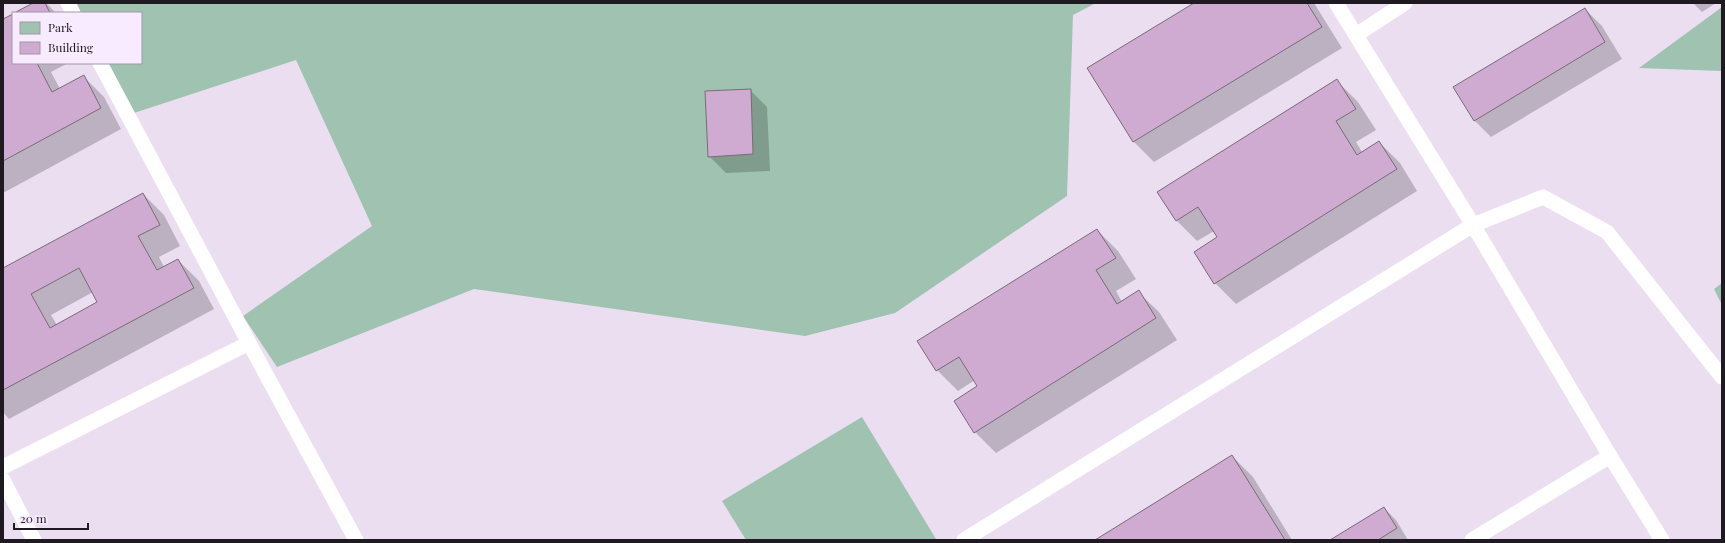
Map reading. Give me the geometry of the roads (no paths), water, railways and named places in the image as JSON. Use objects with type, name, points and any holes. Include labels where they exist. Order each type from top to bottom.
[{"type":"lane","points":[[68,3],[72,12]]},
{"type":"lane","points":[[1336,3],[1473,225],[1610,456],[1662,540]]},
{"type":"lane","points":[[1356,34],[1405,3]]},
{"type":"lane","points":[[101,64],[249,344],[356,540]]},
{"type":"lane","points":[[964,540],[1473,225],[1543,197],[1607,232],[1722,377]]},
{"type":"lane","points":[[3,467],[249,344]]},
{"type":"lane","points":[[1472,540],[1610,456]]},
{"type":"lane","points":[[3,480],[34,540]]}]
